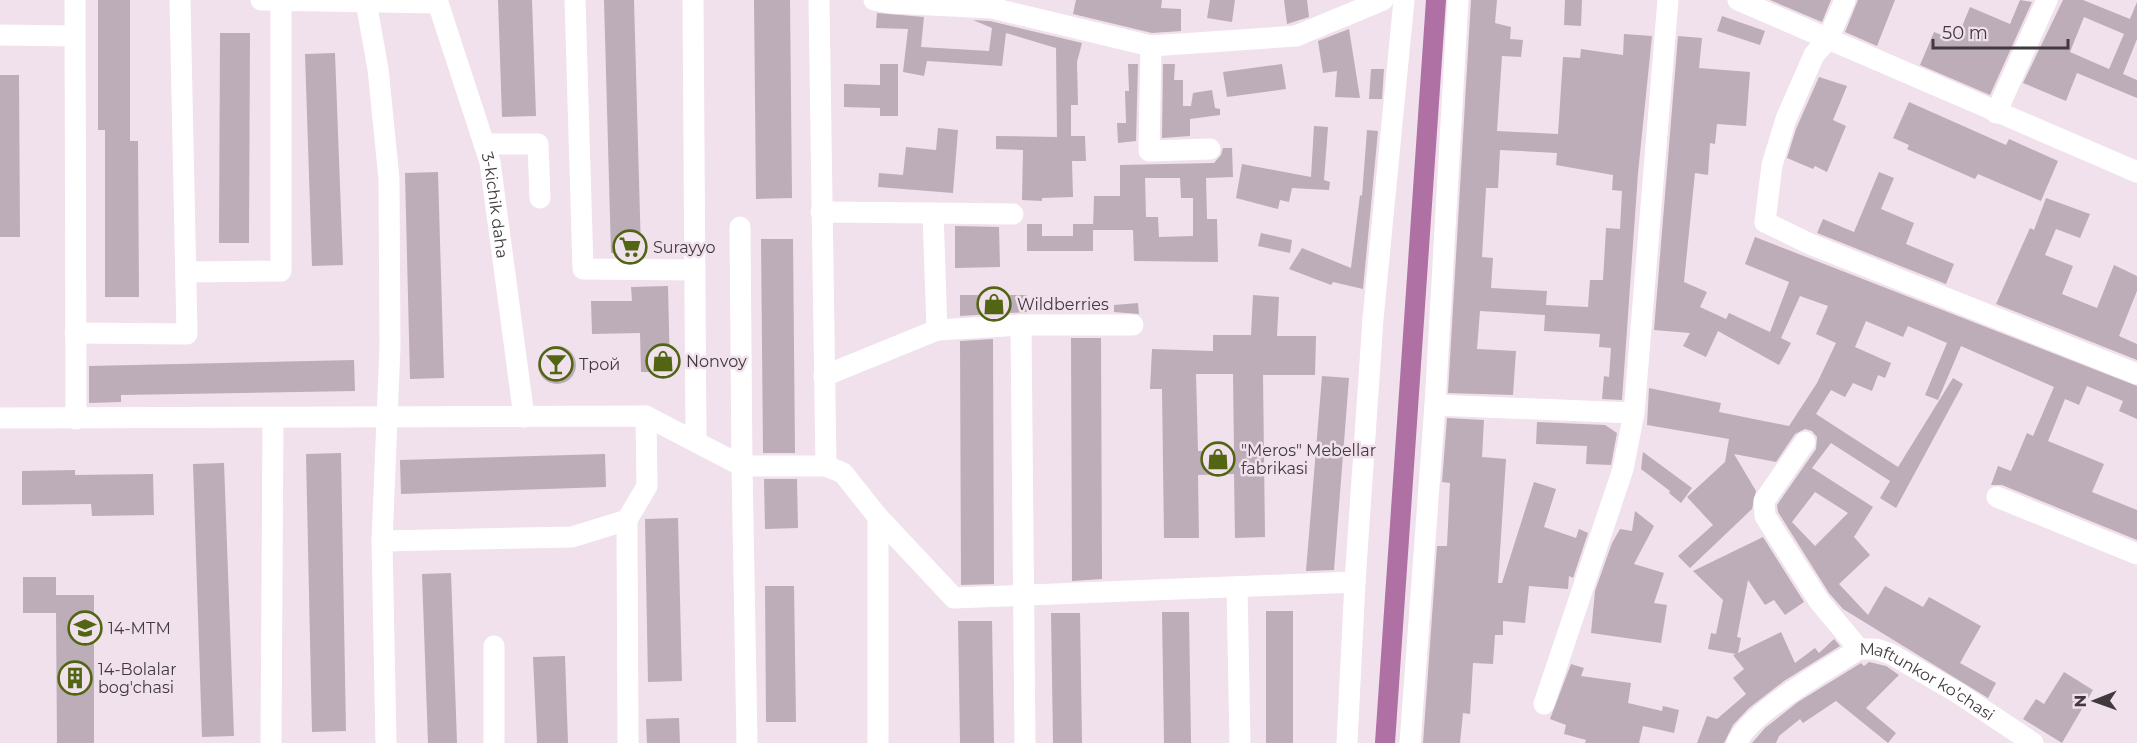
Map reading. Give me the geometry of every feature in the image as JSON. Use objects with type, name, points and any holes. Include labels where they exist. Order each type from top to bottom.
[{"type":"street","points":[[75,0],[76,419]]},
{"type":"street","points":[[75,333],[187,334],[180,0]]},
{"type":"street","points":[[261,0],[438,1]]},
{"type":"street","points":[[186,272],[281,271],[281,0]]},
{"type":"street","points":[[575,0],[582,269],[695,270]]},
{"type":"street","points":[[693,0],[696,441]]},
{"type":"street","points":[[819,0],[826,466]]},
{"type":"street","points":[[874,0],[890,3],[992,8],[1151,46],[1296,36],[1383,0]]},
{"type":"street","points":[[1347,743],[1372,319],[1404,0]]},
{"type":"street","points":[[1410,743],[1435,405],[1458,0]]},
{"type":"street","points":[[1544,704],[1623,469],[1634,413],[1668,0]]},
{"type":"street","points":[[1738,0],[2137,172]]},
{"type":"street","points":[[1845,0],[1828,39],[1814,55],[1785,119],[1773,165],[1765,222],[1810,244],[2137,374]]},
{"type":"street","points":[[1996,113],[2047,0]]},
{"type":"street","name":"3-kichik daha","points":[[438,1],[490,162],[524,417]]},
{"type":"street","points":[[366,2],[378,69],[389,180],[390,347],[382,541],[386,743]]},
{"type":"street","points":[[0,35],[75,36]]},
{"type":"street","points":[[1151,46],[1149,151],[1209,149]]},
{"type":"street","points":[[484,144],[538,144],[540,198]]},
{"type":"street","points":[[821,212],[1013,214]]},
{"type":"street","points":[[933,213],[937,330]]},
{"type":"street","points":[[740,227],[747,743]]},
{"type":"street","points":[[824,376],[937,330],[1021,325],[1133,326]]},
{"type":"street","points":[[1021,325],[1025,743]]},
{"type":"street","points":[[1435,405],[1634,413]]},
{"type":"street","points":[[0,418],[646,416],[742,466],[826,466],[843,473],[878,517],[954,598],[1355,582]]},
{"type":"street","points":[[628,743],[627,520],[647,486],[646,416]]},
{"type":"street","points":[[271,743],[273,418]]},
{"type":"street","points":[[1805,442],[1764,501],[1765,516],[1819,602],[1859,649]]},
{"type":"street","points":[[1998,497],[2137,554]]},
{"type":"street","points":[[878,517],[878,743]]},
{"type":"street","points":[[382,541],[572,537],[627,520]]},
{"type":"street","points":[[1237,587],[1240,743]]},
{"type":"street","points":[[494,646],[494,743]]},
{"type":"street","name":"Maftunkor ko’chasi","points":[[1737,743],[1740,736],[1768,709],[1859,649],[1876,649],[1891,654],[1958,693],[2033,743]]},
{"type":"building","points":[[98,0],[130,0],[130,141],[138,141],[139,297],[105,297],[105,130],[98,130]]},
{"type":"building","points":[[498,0],[532,0],[536,116],[502,117]]},
{"type":"building","points":[[604,0],[634,0],[641,252],[611,253]]},
{"type":"building","points":[[754,0],[790,0],[792,198],[756,199]]},
{"type":"building","points":[[1076,0],[1162,0],[1161,8],[1181,9],[1181,31],[1152,33],[1073,14]]},
{"type":"building","points":[[1210,0],[1235,0],[1232,22],[1207,18]]},
{"type":"building","points":[[1284,0],[1307,0],[1309,17],[1287,24]]},
{"type":"building","points":[[1471,0],[1497,0],[1495,23],[1511,27],[1510,39],[1523,40],[1521,57],[1502,56],[1497,131],[1558,134],[1563,57],[1580,58],[1581,49],[1623,55],[1624,34],[1652,36],[1638,173],[1622,400],[1602,399],[1604,376],[1609,377],[1611,348],[1599,347],[1600,334],[1544,331],[1545,315],[1480,311],[1477,349],[1516,351],[1513,395],[1448,393]],"holes":[[[1500,150],[1557,153],[1556,165],[1613,175],[1612,190],[1622,191],[1620,229],[1606,228],[1603,280],[1590,280],[1588,307],[1546,305],[1547,291],[1491,288],[1493,258],[1482,257],[1486,188],[1498,188]]]},
{"type":"building","points":[[1565,0],[1582,0],[1581,26],[1564,25]]},
{"type":"building","points":[[1770,0],[1831,0],[1822,22]]},
{"type":"building","points":[[1858,0],[1895,0],[1877,46],[1845,32]]},
{"type":"building","points":[[2020,0],[2032,2],[1990,95],[1920,65],[1934,32],[1956,41],[1970,7],[2010,24]]},
{"type":"building","points":[[2063,0],[2083,0],[2130,19],[2137,2],[2137,39],[2123,74],[2137,80],[2137,98],[2077,73],[2066,101],[2023,83]],"holes":[[[2084,17],[2124,34],[2109,69],[2070,52]]]},
{"type":"building","points":[[877,13],[924,17],[921,47],[989,51],[992,28],[973,20],[990,21],[1082,43],[1077,62],[1078,105],[1071,105],[1071,136],[1085,136],[1086,161],[1072,161],[1073,197],[1042,198],[1042,201],[1022,200],[1023,150],[996,149],[996,136],[1057,137],[1056,48],[1006,33],[1002,66],[927,61],[924,76],[903,72],[908,29],[876,28]]},
{"type":"building","points":[[1722,16],[1765,31],[1760,45],[1717,31]]},
{"type":"building","points":[[1349,29],[1360,98],[1335,97],[1337,71],[1323,73],[1318,41]]},
{"type":"building","points":[[220,33],[250,33],[249,243],[219,243]]},
{"type":"building","points":[[1678,36],[1702,38],[1699,68],[1750,72],[1746,126],[1717,124],[1715,144],[1710,143],[1708,175],[1695,173],[1684,282],[1707,292],[1700,307],[1726,319],[1729,313],[1770,332],[1789,282],[1745,264],[1755,237],[2137,386],[2137,419],[2119,411],[2123,401],[2087,386],[2079,405],[2065,399],[2048,441],[2104,464],[2092,492],[2137,510],[2137,540],[2002,485],[1991,485],[1998,466],[2011,471],[2027,433],[2033,436],[2054,387],[1961,346],[1938,400],[1925,395],[1947,343],[1908,326],[1903,337],[1866,321],[1855,347],[1891,363],[1885,378],[1878,375],[1872,391],[1853,383],[1845,397],[1831,390],[1816,414],[1898,467],[1953,378],[1963,384],[1896,508],[1880,498],[1890,481],[1831,443],[1812,468],[1873,507],[1854,537],[1870,555],[1839,584],[1868,615],[1885,586],[1923,607],[1929,597],[1981,626],[1960,663],[1996,683],[1988,698],[1843,609],[1829,593],[1778,512],[1777,505],[1816,449],[1817,437],[1812,431],[1805,429],[1795,434],[1776,462],[1734,454],[1756,491],[1752,509],[1690,568],[1678,556],[1713,525],[1687,497],[1725,462],[1729,439],[1647,425],[1649,388],[1721,403],[1719,412],[1789,426],[1817,383],[1836,343],[1816,334],[1828,306],[1800,296],[1781,338],[1791,343],[1779,365],[1718,331],[1706,357],[1683,346],[1690,333],[1654,330]],"holes":[[[1815,492],[1848,513],[1815,546],[1792,522]]]},
{"type":"building","points":[[335,53],[343,265],[312,266],[305,54]]},
{"type":"building","points":[[880,64],[898,64],[898,116],[880,116],[880,108],[844,107],[844,84],[880,85]]},
{"type":"building","points":[[1128,64],[1138,64],[1136,141],[1118,143],[1117,123],[1126,123],[1125,91],[1129,91]]},
{"type":"building","points":[[1163,64],[1175,64],[1174,80],[1183,80],[1183,106],[1191,106],[1193,93],[1212,90],[1215,108],[1220,109],[1220,115],[1190,119],[1190,136],[1162,138]]},
{"type":"building","points":[[1282,64],[1286,89],[1227,97],[1223,72]]},
{"type":"building","points":[[1371,69],[1384,69],[1382,99],[1369,99]]},
{"type":"building","points":[[0,75],[19,75],[20,237],[0,237]]},
{"type":"building","points":[[1819,77],[1847,86],[1833,120],[1846,126],[1827,172],[1787,158],[1796,129]]},
{"type":"building","points":[[1909,102],[2006,145],[2009,139],[2058,161],[2041,201],[1978,174],[1975,179],[1907,149],[1909,145],[1893,138]]},
{"type":"building","points":[[1314,126],[1328,127],[1324,180],[1330,182],[1329,190],[1292,188],[1289,202],[1280,200],[1278,209],[1236,198],[1242,164],[1311,177]]},
{"type":"building","points":[[938,128],[958,130],[953,193],[878,187],[879,173],[903,175],[906,147],[936,150]]},
{"type":"building","points":[[1367,130],[1378,131],[1363,289],[1333,282],[1331,285],[1289,269],[1302,248],[1351,268],[1360,195],[1362,196]]},
{"type":"building","points":[[1223,148],[1232,148],[1233,177],[1206,178],[1207,219],[1217,219],[1218,262],[1134,261],[1133,230],[1093,230],[1094,196],[1120,196],[1120,165],[1214,163],[1221,155]],"holes":[[[1145,178],[1180,178],[1181,198],[1193,198],[1193,236],[1159,237],[1158,217],[1146,217]]]},
{"type":"building","points":[[438,172],[444,378],[410,379],[405,173]]},
{"type":"building","points":[[1879,172],[1894,178],[1881,209],[1914,223],[1906,244],[1954,264],[1946,284],[1817,233],[1823,219],[1854,232]]},
{"type":"building","points":[[2046,198],[2090,214],[2080,238],[2056,229],[2045,255],[2073,266],[2062,294],[2097,308],[2114,265],[2137,276],[2137,291],[2119,336],[2137,344],[2137,360],[1996,304],[2030,228],[2034,230]]},
{"type":"building","points":[[1027,224],[1042,224],[1042,236],[1073,236],[1073,224],[1093,224],[1093,251],[1027,251]]},
{"type":"building","points":[[955,226],[999,227],[1000,267],[955,268]]},
{"type":"building","points":[[1261,233],[1292,240],[1290,253],[1258,246]]},
{"type":"building","points":[[761,239],[793,239],[795,453],[763,453]]},
{"type":"building","points":[[668,286],[670,372],[641,372],[640,333],[592,334],[591,301],[632,301],[631,287]]},
{"type":"building","name":"Wildberries","points":[[960,295],[1027,295],[1027,312],[960,316]]},
{"type":"building","points":[[1253,295],[1279,297],[1277,336],[1316,336],[1315,375],[1263,375],[1265,537],[1235,538],[1234,474],[1198,475],[1199,538],[1164,538],[1162,389],[1150,389],[1152,349],[1213,351],[1213,335],[1251,335]],"holes":[[[1196,374],[1233,374],[1234,451],[1198,451]]]},
{"type":"building","points":[[1138,303],[1139,314],[1114,312],[1114,305]]},
{"type":"building","points":[[1071,338],[1101,338],[1102,579],[1072,581]]},
{"type":"building","points":[[993,339],[994,584],[961,585],[960,341]]},
{"type":"building","points":[[557,346],[570,352],[576,365],[570,378],[557,384],[544,378],[538,365],[544,352]]},
{"type":"building","points":[[354,360],[355,391],[121,395],[121,402],[89,403],[89,366]]},
{"type":"building","points":[[1322,376],[1349,378],[1334,570],[1306,571]]},
{"type":"building","points":[[1447,418],[1484,420],[1482,457],[1506,459],[1498,583],[1502,583],[1534,482],[1556,489],[1544,527],[1576,538],[1579,529],[1588,533],[1573,578],[1569,576],[1568,589],[1529,586],[1525,623],[1503,621],[1503,635],[1495,635],[1493,664],[1473,663],[1470,714],[1463,713],[1460,743],[1423,743],[1437,546],[1447,546],[1450,483],[1442,482]]},
{"type":"building","points":[[1537,422],[1605,425],[1617,433],[1611,465],[1586,464],[1587,446],[1536,444]]},
{"type":"building","points":[[1643,452],[1692,488],[1681,503],[1669,493],[1670,491],[1641,469]]},
{"type":"building","points":[[341,453],[346,731],[312,732],[306,454]]},
{"type":"building","points":[[605,454],[606,487],[401,494],[400,460]]},
{"type":"building","points":[[224,463],[234,736],[202,737],[193,464]]},
{"type":"building","points":[[75,470],[75,475],[153,474],[154,515],[92,516],[91,504],[22,505],[22,471]]},
{"type":"building","points":[[764,479],[797,479],[798,528],[765,529]]},
{"type":"building","points":[[1635,511],[1654,526],[1634,564],[1664,573],[1654,603],[1667,605],[1661,643],[1591,633],[1595,591],[1612,543],[1620,529],[1632,531]]},
{"type":"building","points":[[678,518],[682,681],[648,682],[645,519]]},
{"type":"building","points":[[1763,537],[1804,602],[1785,615],[1774,600],[1765,605],[1748,580],[1737,637],[1741,638],[1738,653],[1781,632],[1795,663],[1815,648],[1819,653],[1834,639],[1840,646],[1784,681],[1749,708],[1733,725],[1724,743],[1697,743],[1707,716],[1717,719],[1746,694],[1733,678],[1744,669],[1733,655],[1736,654],[1708,649],[1711,633],[1716,634],[1723,600],[1693,571]]},
{"type":"building","points":[[451,573],[457,743],[428,743],[422,574]]},
{"type":"building","name":"14-Bolalar bog'chasi","points":[[23,577],[56,577],[56,595],[94,595],[94,743],[57,743],[56,613],[23,613]]},
{"type":"building","points":[[765,586],[794,586],[796,722],[766,722]]},
{"type":"building","points":[[1266,611],[1293,611],[1293,743],[1266,743]]},
{"type":"building","points":[[1162,612],[1189,612],[1191,743],[1164,743]]},
{"type":"building","points":[[1051,613],[1080,613],[1082,743],[1053,743]]},
{"type":"building","points":[[958,621],[992,621],[994,743],[960,743]]},
{"type":"building","points":[[565,656],[568,743],[537,743],[533,657]]},
{"type":"building","points":[[1869,662],[1886,666],[1899,675],[1866,708],[1896,733],[1888,743],[1836,701],[1803,723],[1800,719],[1779,736],[1776,743],[1752,743],[1765,728],[1798,702],[1861,663],[1864,666]]},
{"type":"building","points":[[1571,664],[1584,668],[1581,676],[1631,683],[1628,703],[1662,711],[1663,706],[1679,710],[1674,733],[1643,726],[1639,743],[1585,743],[1586,740],[1564,734],[1566,725],[1550,719]]},
{"type":"building","points":[[2064,672],[2093,690],[2062,743],[2023,719],[2036,699],[2044,704]]},
{"type":"building","points":[[679,718],[680,743],[647,743],[646,719]]},
{"type":"waterway","points":[[1385,743],[1436,0]]},
{"type":"place","name":"Surayyo","points":[[630,247]]},
{"type":"place","name":"Wildberries","points":[[994,304]]},
{"type":"place","name":"Nonvoy","points":[[663,361]]},
{"type":"place","name":"Трой","points":[[556,364]]},
{"type":"place","name":"\"Meros\" Mebellar fabrikasi","points":[[1218,459]]},
{"type":"place","name":"14-МТМ","points":[[85,628]]},
{"type":"place","name":"14-Bolalar bog'chasi","points":[[75,678]]}]
